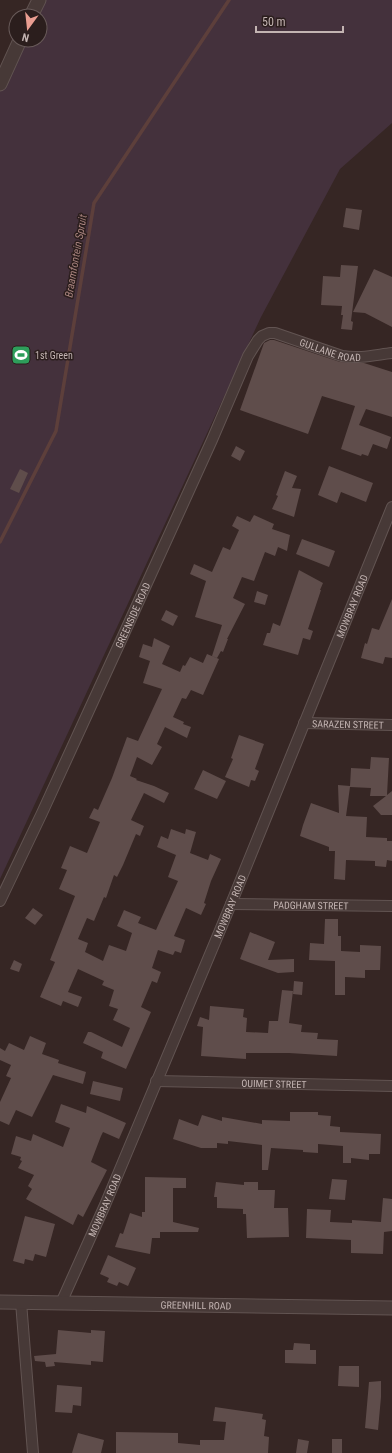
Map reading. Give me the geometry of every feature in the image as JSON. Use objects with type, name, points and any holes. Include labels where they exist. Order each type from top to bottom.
[{"type":"street","points":[[0,84],[16,48]]},
{"type":"street","name":"GULLANE ROAD","points":[[269,333],[281,335],[342,356],[353,358],[392,353]]},
{"type":"street","name":"GREENSIDE ROAD","points":[[0,901],[42,813],[212,440],[248,356],[258,340],[265,334],[269,333]]},
{"type":"street","name":"MOWBRAY ROAD","points":[[61,1303],[105,1205],[231,904],[392,507]]},
{"type":"street","name":"SARAZEN STREET","points":[[304,723],[392,725]]},
{"type":"street","name":"PADGHAM STREET","points":[[231,904],[392,906]]},
{"type":"street","name":"OUIMET STREET","points":[[156,1081],[392,1086]]},
{"type":"street","name":"GREENHILL ROAD","points":[[0,1302],[392,1308]]},
{"type":"street","points":[[21,1302],[33,1453]]},
{"type":"shaded area","points":[[42,0],[392,0],[392,123],[340,169],[261,317],[0,879],[0,86],[19,48],[48,48],[48,8],[38,8]]},
{"type":"building","points":[[346,208],[362,210],[359,230],[343,227]]},
{"type":"building","points":[[341,265],[358,266],[351,321],[353,322],[352,330],[341,329],[343,315],[341,315],[342,306],[321,305],[323,276],[340,277]]},
{"type":"building","points":[[374,269],[392,277],[392,327],[365,313],[353,312]]},
{"type":"building","points":[[270,340],[340,362],[364,363],[392,372],[392,417],[366,409],[359,425],[391,437],[387,449],[373,444],[368,456],[362,454],[361,456],[341,449],[355,406],[322,396],[308,434],[240,410],[264,343]]},
{"type":"building","points":[[236,446],[245,451],[240,461],[231,456]]},
{"type":"building","points":[[329,466],[373,483],[366,502],[341,492],[337,503],[318,495]]},
{"type":"building","points":[[20,469],[28,473],[19,493],[10,489]]},
{"type":"building","points":[[285,471],[297,476],[292,488],[301,489],[294,517],[272,509],[278,496],[276,495]]},
{"type":"building","points":[[254,515],[274,524],[272,529],[290,535],[287,551],[278,547],[275,556],[265,552],[254,581],[242,577],[233,598],[245,604],[227,639],[223,652],[221,651],[217,658],[212,656],[222,625],[195,617],[206,581],[190,574],[194,564],[212,572],[223,547],[230,550],[239,530],[232,526],[237,516],[250,522]]},
{"type":"building","points":[[302,539],[335,551],[329,567],[296,554]]},
{"type":"building","points":[[299,570],[323,583],[308,629],[313,631],[310,640],[303,638],[298,655],[263,645],[267,633],[270,633],[273,623],[280,626]]},
{"type":"building","points":[[257,591],[268,595],[265,605],[254,602]]},
{"type":"building","points":[[392,599],[392,658],[385,657],[383,664],[361,658],[365,643],[367,644],[372,628],[379,630]]},
{"type":"building","points":[[166,610],[178,616],[173,626],[161,620]]},
{"type":"building","points":[[154,638],[170,646],[162,664],[180,672],[183,665],[185,666],[190,657],[203,663],[207,654],[219,659],[203,695],[191,690],[186,699],[182,698],[173,717],[184,722],[183,724],[191,727],[187,738],[165,727],[157,744],[162,747],[152,765],[137,757],[130,776],[137,779],[136,780],[169,793],[164,803],[144,793],[131,820],[144,826],[140,836],[136,834],[117,877],[114,875],[106,898],[104,897],[94,921],[87,918],[78,939],[88,943],[85,952],[103,961],[109,945],[126,951],[132,933],[117,926],[124,910],[141,917],[138,923],[156,930],[178,881],[168,877],[176,855],[157,847],[161,836],[168,839],[171,829],[185,834],[186,829],[196,832],[190,853],[208,860],[210,854],[221,859],[211,881],[204,903],[206,904],[201,915],[186,908],[174,936],[185,940],[181,953],[175,951],[173,955],[158,950],[152,968],[161,972],[157,983],[152,981],[141,1007],[151,1012],[126,1069],[101,1058],[103,1052],[83,1043],[88,1032],[91,1032],[122,1047],[130,1028],[113,1020],[118,1009],[109,1006],[114,990],[102,985],[104,981],[78,969],[68,992],[82,997],[78,1007],[63,1001],[61,1006],[40,997],[55,962],[50,960],[75,896],[59,889],[67,870],[61,868],[70,846],[87,853],[100,822],[89,818],[94,808],[98,810],[127,737],[138,741],[162,689],[143,683],[150,661],[139,657],[143,644],[152,647]]},
{"type":"building","points":[[239,735],[264,744],[255,769],[259,771],[255,781],[251,780],[249,787],[225,777],[233,759],[231,758]]},
{"type":"building","points":[[371,757],[389,758],[387,795],[392,791],[392,815],[381,815],[373,806],[386,796],[370,796],[371,788],[350,787],[346,816],[367,817],[366,837],[387,838],[387,841],[392,841],[392,861],[387,860],[386,867],[375,866],[375,861],[346,860],[345,880],[334,879],[335,851],[329,851],[329,847],[300,836],[303,825],[311,803],[339,813],[338,785],[350,786],[351,768],[370,769]]},
{"type":"building","points":[[203,770],[226,781],[217,799],[194,789]]},
{"type":"building","points":[[33,908],[43,915],[35,925],[25,918]]},
{"type":"building","points":[[325,919],[338,919],[338,936],[341,936],[341,951],[360,952],[360,945],[381,946],[380,970],[365,970],[365,978],[345,977],[345,995],[335,995],[335,961],[309,960],[310,943],[324,944]]},
{"type":"building","points":[[250,932],[275,942],[268,960],[294,959],[294,972],[278,973],[240,959]]},
{"type":"building","points":[[14,960],[22,964],[19,972],[10,969]]},
{"type":"building","points":[[294,981],[303,982],[302,995],[293,994]]},
{"type":"building","points":[[282,990],[293,991],[289,1023],[302,1025],[301,1032],[318,1033],[317,1039],[338,1040],[337,1056],[289,1053],[246,1053],[246,1059],[201,1056],[203,1027],[197,1026],[200,1017],[209,1020],[210,1006],[244,1009],[243,1017],[247,1018],[246,1032],[268,1033],[269,1021],[278,1021]]},
{"type":"building","points":[[30,1036],[46,1043],[42,1054],[59,1060],[58,1063],[86,1072],[83,1084],[53,1075],[32,1117],[16,1110],[9,1125],[0,1121],[0,1102],[11,1078],[6,1076],[11,1065],[0,1060],[0,1048],[5,1051],[9,1043],[24,1050]]},
{"type":"building","points":[[93,1081],[123,1088],[120,1101],[90,1094]]},
{"type":"building","points":[[61,1104],[86,1113],[87,1106],[126,1123],[119,1139],[103,1132],[91,1162],[107,1170],[83,1217],[78,1214],[73,1225],[26,1199],[32,1189],[28,1186],[34,1175],[18,1168],[22,1161],[20,1160],[21,1157],[11,1154],[16,1136],[31,1141],[33,1134],[63,1147],[70,1128],[55,1122]]},
{"type":"building","points":[[290,1112],[318,1112],[318,1115],[331,1116],[330,1126],[340,1127],[340,1132],[381,1134],[380,1154],[369,1154],[369,1160],[351,1158],[351,1163],[343,1163],[343,1146],[318,1144],[318,1153],[303,1152],[303,1150],[271,1148],[268,1170],[262,1170],[262,1145],[228,1141],[228,1144],[217,1143],[217,1148],[201,1148],[173,1139],[179,1119],[198,1126],[202,1115],[222,1121],[222,1117],[262,1124],[262,1120],[290,1121]]},
{"type":"building","points":[[145,1177],[186,1178],[186,1188],[173,1188],[173,1222],[199,1228],[198,1232],[160,1232],[160,1238],[152,1238],[150,1254],[115,1247],[120,1233],[123,1234],[130,1213],[142,1217],[142,1212],[145,1212]]},
{"type":"building","points":[[332,1179],[347,1180],[345,1200],[329,1199]]},
{"type":"building","points":[[216,1182],[244,1185],[244,1182],[258,1182],[258,1190],[275,1190],[274,1208],[288,1208],[289,1237],[247,1238],[246,1214],[243,1214],[243,1209],[217,1208],[217,1197],[214,1197]]},
{"type":"building","points":[[383,1198],[392,1199],[392,1231],[384,1232],[383,1254],[351,1253],[351,1240],[306,1238],[307,1209],[331,1210],[330,1222],[352,1223],[352,1220],[381,1222]]},
{"type":"building","points":[[25,1216],[55,1224],[46,1257],[35,1254],[33,1261],[25,1259],[24,1264],[13,1261]]},
{"type":"building","points":[[108,1255],[136,1268],[128,1286],[119,1282],[117,1286],[107,1282],[109,1278],[100,1274]]},
{"type":"building","points":[[58,1330],[91,1333],[91,1330],[105,1331],[103,1362],[91,1361],[91,1365],[54,1362],[55,1366],[46,1367],[45,1362],[35,1361],[34,1356],[56,1354]]},
{"type":"building","points":[[294,1343],[310,1344],[310,1350],[316,1350],[316,1364],[285,1363],[285,1350],[293,1350]]},
{"type":"building","points":[[339,1366],[359,1366],[359,1387],[338,1386]]},
{"type":"building","points":[[381,1381],[378,1430],[365,1428],[369,1382]]},
{"type":"building","points":[[57,1385],[82,1387],[81,1406],[73,1405],[72,1413],[55,1412]]},
{"type":"building","points":[[215,1407],[263,1414],[262,1419],[266,1420],[264,1436],[269,1437],[268,1453],[116,1453],[116,1432],[178,1433],[178,1443],[200,1445],[200,1440],[224,1440],[226,1422],[213,1421]]},
{"type":"building","points":[[78,1433],[104,1440],[101,1453],[72,1453]]},
{"type":"building","points":[[298,1439],[309,1441],[307,1453],[296,1453]]},
{"type":"building","points":[[332,1439],[342,1439],[342,1453],[332,1453]]},
{"type":"waterway","name":"Braamfontein Spruit","points":[[0,542],[56,431],[94,203],[229,0]]},
{"type":"place","name":"1st Green","points":[[21,355]]}]
